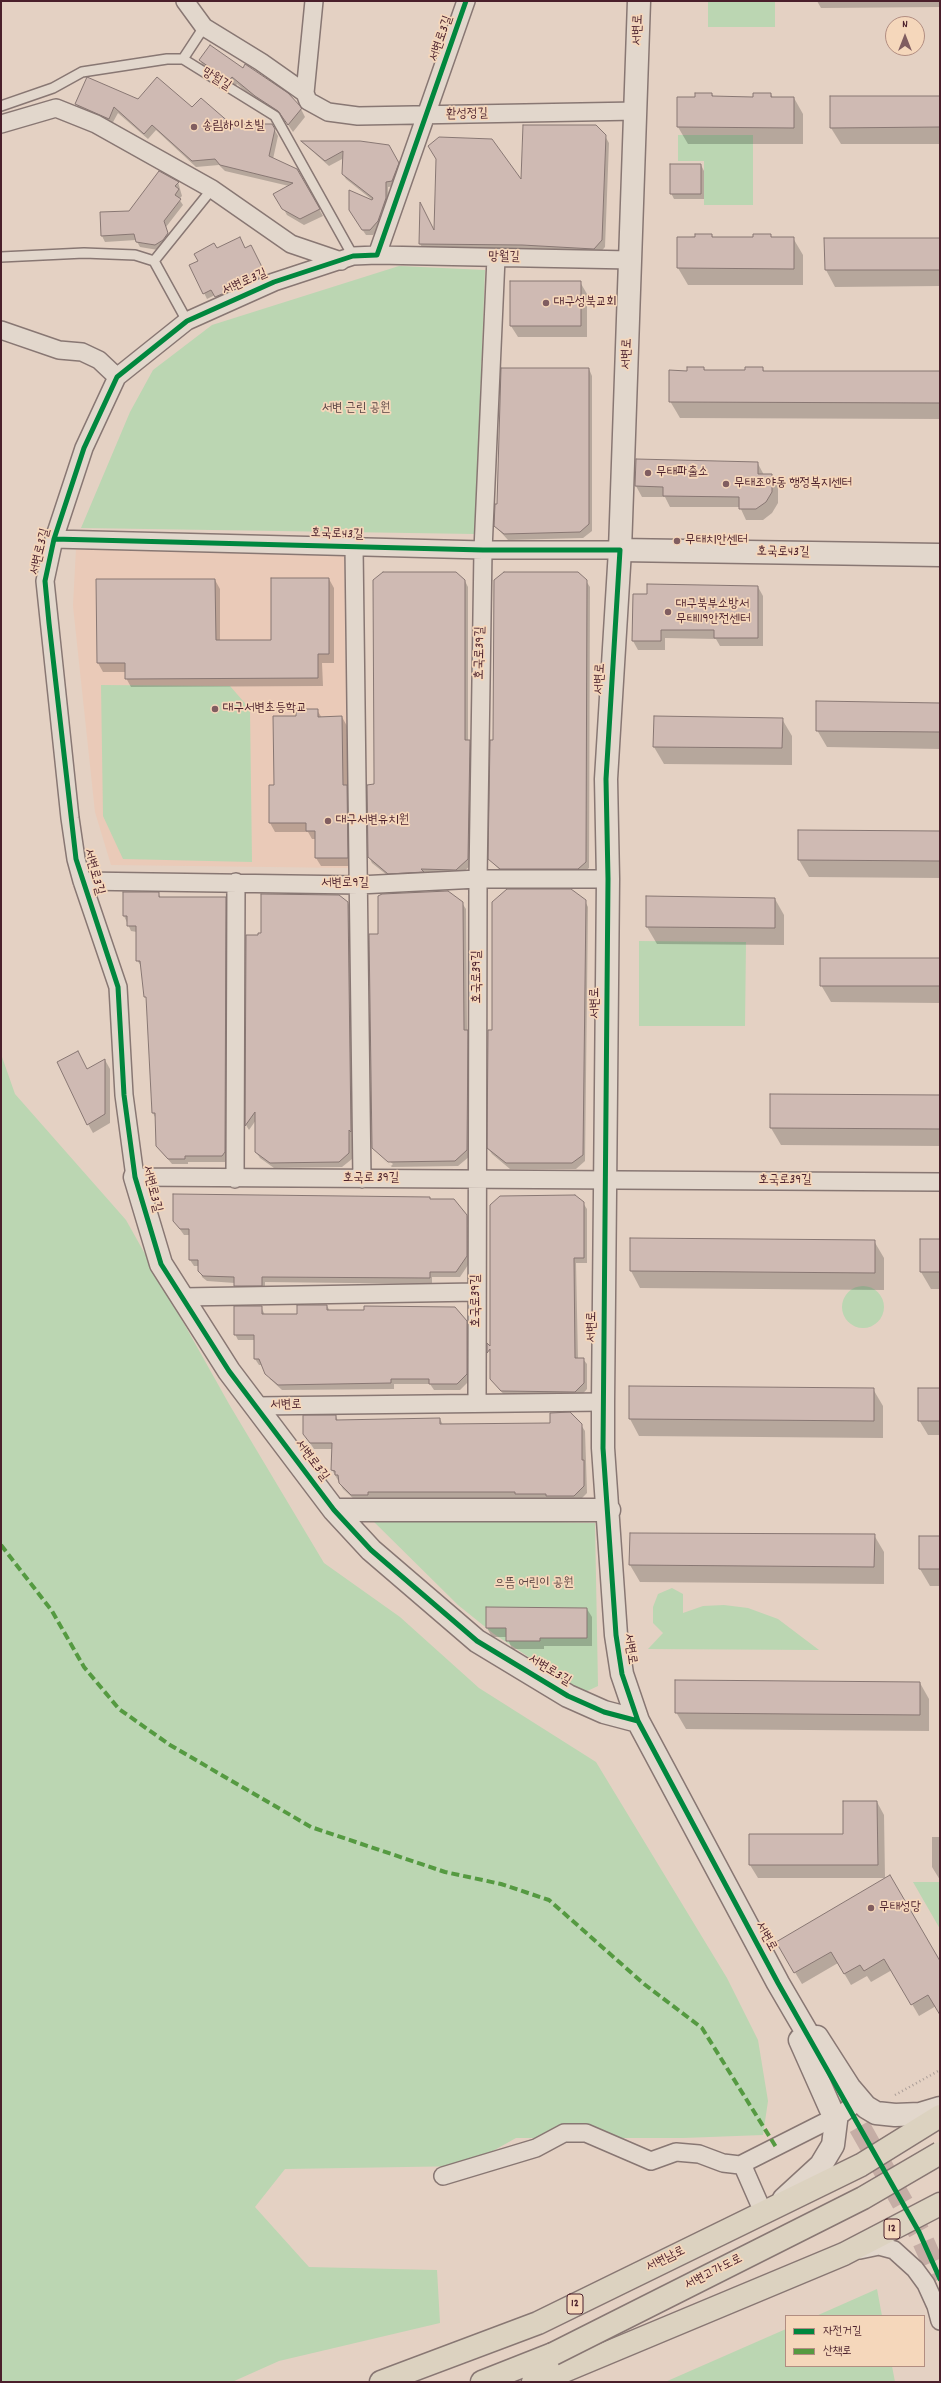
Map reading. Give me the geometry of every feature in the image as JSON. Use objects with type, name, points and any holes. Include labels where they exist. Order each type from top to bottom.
[{"type":"highway","name":"서변남로","points":[[381,2382],[538,2323],[861,2164],[940,2116]]},
{"type":"highway","name":"서변고가도로","points":[[482,2382],[553,2354],[863,2198],[940,2153]]},
{"type":"highway","name":"12","points":[[533,2382],[564,2371],[844,2254],[940,2204]]},
{"type":"street","name":"환성정길","points":[[185,1],[204,27],[305,93],[308,100],[328,112],[358,116],[427,116],[636,111]]},
{"type":"street","points":[[305,93],[314,1]]},
{"type":"street","name":"서변로3길","points":[[466,1],[427,116],[377,255],[347,259],[274,282],[186,321],[117,377],[84,448],[54,539],[45,581],[70,818],[76,859],[82,882],[118,987],[124,1095],[135,1177],[161,1264],[229,1371],[334,1510],[371,1550],[477,1641],[568,1696],[604,1712],[638,1721]]},
{"type":"street","name":"서변로","points":[[640,1],[620,550],[606,778],[608,879],[603,1448],[609,1510],[616,1635],[622,1674],[638,1721],[778,1983],[820,2055]]},
{"type":"street","points":[[1,124],[56,108],[96,124],[212,189],[291,244],[347,259]]},
{"type":"street","name":"망월길","points":[[377,255],[631,260]]},
{"type":"street","points":[[483,550],[496,258]]},
{"type":"street","points":[[1,330],[59,350],[82,352],[99,360],[117,377]]},
{"type":"street","name":"호국로43길","points":[[54,539],[483,550],[620,550],[940,555]]},
{"type":"street","name":"호국로43길","points":[[354,547],[359,885]]},
{"type":"street","name":"호국로39길","points":[[477,1403],[478,879],[483,550]]},
{"type":"street","name":"서변로9길","points":[[82,882],[236,882],[359,885],[478,879],[608,879]]},
{"type":"street","points":[[235,1179],[236,882]]},
{"type":"street","points":[[359,885],[362,1179]]},
{"type":"street","name":"호국로 39길","points":[[135,1177],[235,1179],[477,1178],[606,1180]]},
{"type":"street","name":"호국로39길","points":[[606,1180],[940,1182]]},
{"type":"street","points":[[183,1297],[477,1292]]},
{"type":"street","name":"서변로","points":[[256,1406],[603,1402]]},
{"type":"street","points":[[334,1510],[609,1510]]},
{"type":"street","points":[[778,1983],[827,2050],[855,2094],[866,2107],[876,2113],[895,2116],[920,2114],[940,2108]]},
{"type":"street","points":[[741,2164],[769,2208],[821,2165],[833,2145],[836,2121],[778,1983]]},
{"type":"street","points":[[443,2176],[536,2148],[564,2133],[586,2133],[651,2161],[676,2152],[699,2154],[723,2163],[741,2164],[834,2118],[852,2106],[855,2094]]},
{"type":"street","points":[[844,2254],[879,2246],[894,2250],[915,2269],[926,2284],[936,2306],[940,2321]]},
{"type":"lane","points":[[1,106],[53,88],[82,72],[167,59],[183,59],[204,27]]},
{"type":"lane","name":"망월길","points":[[183,59],[275,116],[347,259]]},
{"type":"lane","points":[[154,261],[212,189]]},
{"type":"lane","points":[[1,257],[84,254],[135,255],[154,261],[186,321]]},
{"type":"path","points":[[893,2096],[940,2070]]},
{"type":"shaded area","name":"대구서변초등학교","points":[[76,549],[344,555],[349,868],[111,865],[95,812],[73,606]]},
{"type":"green space","points":[[708,1],[775,1],[775,27],[708,27]]},
{"type":"green space","points":[[678,135],[753,135],[753,205],[704,205],[704,161],[678,161]]},
{"type":"green space","name":"서변 근린 공원","points":[[399,266],[485,270],[475,534],[81,528],[130,412],[153,370],[212,325]]},
{"type":"green space","points":[[101,685],[230,686],[250,709],[252,862],[123,859],[103,816]]},
{"type":"green space","points":[[639,941],[746,942],[745,1026],[639,1026]]},
{"type":"green space","points":[[1,1054],[15,1094],[126,1220],[229,1404],[324,1563],[400,1617],[479,1688],[596,1762],[727,1978],[758,2040],[768,2101],[763,2135],[683,2138],[516,2138],[466,2166],[285,2169],[255,2207],[309,2267],[437,2270],[440,2323],[279,2361],[232,2382],[1,2382]]},
{"type":"green space","points":[[859,1286],[867,1286],[875,1289],[881,1295],[884,1307],[881,1319],[875,1325],[867,1328],[859,1328],[851,1325],[845,1319],[842,1311],[842,1303],[845,1295],[851,1289]]},
{"type":"green space","name":"으뜸 어린이 공원","points":[[370,1518],[595,1523],[598,1686],[583,1693],[494,1634],[458,1605]]},
{"type":"green space","points":[[672,1588],[683,1594],[683,1613],[703,1606],[724,1605],[748,1608],[778,1619],[819,1650],[648,1649],[663,1633],[653,1623],[653,1607],[658,1594]]},
{"type":"green space","points":[[913,1882],[940,1882],[940,1929]]},
{"type":"green space","points":[[877,2289],[882,2315],[818,2315]]},
{"type":"green space","points":[[785,2329],[785,2367],[892,2367],[895,2382],[665,2382]]},
{"type":"building","points":[[210,45],[243,68],[245,64],[288,93],[302,108],[288,125],[278,111],[255,96],[232,77],[229,81],[199,60]]},
{"type":"building","points":[[87,77],[138,99],[157,77],[192,107],[201,98],[231,124],[272,124],[275,129],[269,156],[297,169],[320,209],[300,219],[282,209],[273,194],[293,183],[220,165],[215,159],[192,161],[152,125],[144,134],[114,107],[109,119],[75,104]]},
{"type":"building","points":[[695,93],[712,93],[712,96],[753,97],[753,93],[771,93],[771,97],[794,97],[794,128],[677,127],[677,97],[695,97]]},
{"type":"building","points":[[830,96],[940,96],[940,127],[830,128]]},
{"type":"building","points":[[523,125],[596,125],[606,135],[602,240],[594,249],[522,245],[419,244],[420,202],[434,230],[436,159],[428,146],[439,137],[492,139],[521,179]]},
{"type":"building","points":[[301,141],[360,141],[389,145],[399,163],[392,181],[386,182],[386,198],[378,221],[370,230],[362,230],[349,210],[349,190],[372,200],[373,198],[342,174],[343,151],[325,161]]},
{"type":"building","points":[[670,164],[701,164],[701,194],[670,194]]},
{"type":"building","points":[[159,171],[179,182],[175,186],[179,189],[175,195],[181,199],[164,221],[168,233],[163,240],[155,245],[136,242],[134,234],[101,236],[100,212],[129,211]]},
{"type":"building","points":[[695,234],[712,234],[712,237],[753,237],[753,234],[771,234],[771,237],[794,237],[794,269],[677,268],[677,237],[695,237]]},
{"type":"building","points":[[240,237],[245,248],[251,245],[266,275],[215,297],[211,290],[203,294],[189,265],[198,261],[194,254],[214,243],[217,248]]},
{"type":"building","points":[[824,238],[940,238],[940,270],[825,270]]},
{"type":"building","name":"대구성북교회","points":[[510,281],[581,281],[581,326],[510,326]]},
{"type":"building","points":[[687,367],[704,367],[704,370],[745,370],[745,367],[763,367],[763,371],[940,371],[940,403],[669,402],[669,370],[687,371]]},
{"type":"building","points":[[501,368],[589,368],[589,524],[580,532],[504,534],[494,526],[495,504],[497,504]]},
{"type":"building","points":[[636,459],[758,462],[758,474],[772,474],[772,492],[766,502],[756,509],[739,509],[739,497],[663,496],[663,487],[635,486]]},
{"type":"building","points":[[383,572],[456,572],[465,580],[465,740],[470,740],[468,859],[456,870],[421,869],[424,872],[388,874],[368,857],[367,785],[374,784],[373,580]]},
{"type":"building","points":[[504,572],[578,572],[587,580],[586,862],[578,869],[500,869],[488,859],[490,740],[493,740],[494,580]]},
{"type":"building","name":"대구서변초등학교","points":[[271,578],[329,578],[329,654],[318,654],[318,678],[125,679],[125,663],[97,663],[96,579],[215,579],[216,640],[271,640]]},
{"type":"building","points":[[647,584],[758,586],[758,638],[714,638],[714,630],[661,630],[661,641],[632,641],[633,594],[647,594]]},
{"type":"building","points":[[816,701],[940,703],[940,732],[816,731]]},
{"type":"building","points":[[296,709],[318,709],[318,717],[342,716],[343,785],[347,785],[348,858],[315,858],[315,831],[306,831],[306,823],[269,823],[269,785],[274,785],[273,716],[296,716]]},
{"type":"building","points":[[654,716],[783,718],[782,748],[653,747]]},
{"type":"building","points":[[798,830],[940,831],[940,861],[798,860]]},
{"type":"building","points":[[507,889],[571,889],[586,900],[583,1155],[572,1163],[506,1163],[487,1148],[488,1030],[492,1030],[492,902]]},
{"type":"building","points":[[448,891],[463,902],[464,1030],[468,1030],[467,1150],[455,1161],[388,1162],[372,1148],[369,934],[378,934],[378,896],[382,894]]},
{"type":"building","points":[[123,892],[159,892],[159,897],[226,897],[225,1152],[222,1156],[185,1156],[185,1159],[168,1159],[156,1146],[155,1113],[152,1113],[146,997],[144,997],[140,961],[136,961],[136,926],[127,926],[127,916],[123,916]]},
{"type":"building","points":[[261,894],[339,895],[348,902],[351,1132],[349,1130],[349,1153],[339,1162],[270,1163],[255,1152],[255,1112],[245,1126],[246,935],[258,935],[258,933],[261,933]]},
{"type":"building","points":[[646,896],[775,898],[775,928],[646,927]]},
{"type":"building","points":[[820,958],[940,958],[940,986],[820,986]]},
{"type":"building","points":[[78,1051],[87,1069],[105,1059],[105,1114],[87,1125],[57,1062]]},
{"type":"building","points":[[770,1094],[940,1095],[940,1129],[770,1128]]},
{"type":"building","points":[[173,1194],[430,1197],[430,1199],[454,1199],[467,1215],[467,1256],[456,1272],[430,1272],[430,1278],[262,1277],[262,1286],[234,1286],[234,1277],[203,1276],[198,1271],[198,1260],[189,1260],[189,1229],[180,1229],[173,1221]]},
{"type":"building","points":[[575,1195],[584,1202],[584,1258],[574,1258],[575,1358],[584,1358],[584,1383],[575,1392],[501,1391],[490,1379],[490,1349],[487,1353],[487,1343],[490,1346],[490,1205],[500,1196]]},
{"type":"building","points":[[630,1238],[875,1240],[875,1273],[630,1271]]},
{"type":"building","points":[[920,1239],[940,1239],[940,1272],[920,1272]]},
{"type":"building","points":[[297,1305],[327,1305],[327,1310],[364,1310],[364,1306],[455,1307],[467,1321],[467,1374],[457,1384],[429,1384],[429,1379],[391,1379],[391,1383],[278,1385],[265,1374],[259,1359],[254,1359],[254,1335],[234,1335],[234,1306],[262,1306],[262,1314],[297,1314]]},
{"type":"building","points":[[629,1386],[874,1388],[874,1421],[629,1419]]},
{"type":"building","points":[[918,1388],[940,1388],[940,1421],[918,1421]]},
{"type":"building","points":[[570,1412],[582,1424],[582,1460],[584,1460],[584,1486],[574,1496],[515,1494],[515,1492],[368,1492],[368,1495],[351,1495],[339,1483],[338,1475],[335,1475],[335,1471],[331,1470],[332,1443],[310,1443],[303,1434],[303,1415],[336,1415],[336,1420],[440,1418],[440,1424],[550,1423],[550,1413]]},
{"type":"building","points":[[630,1533],[875,1534],[874,1567],[629,1565]]},
{"type":"building","points":[[919,1536],[940,1536],[940,1569],[919,1569]]},
{"type":"building","points":[[486,1607],[587,1608],[587,1638],[540,1638],[540,1641],[506,1641],[506,1628],[486,1628]]},
{"type":"building","points":[[675,1680],[920,1682],[920,1715],[675,1713]]},
{"type":"building","points":[[843,1801],[877,1801],[878,1865],[749,1865],[749,1834],[843,1834]]},
{"type":"building","name":"무태성당","points":[[890,1875],[940,1961],[940,2015],[928,1995],[911,2005],[884,1959],[864,1971],[860,1965],[844,1974],[831,1952],[794,1973],[776,1942]]},
{"type":"tunnel","points":[[827,2069],[919,2232],[940,2279]]},
{"type":"marked path","points":[[1,1545],[52,1611],[84,1667],[119,1709],[170,1745],[311,1827],[445,1872],[501,1884],[549,1900],[644,1984],[702,2028],[776,2147]]},
{"type":"cycle path","points":[[466,1],[377,255],[353,256],[274,282],[187,321],[117,377],[84,448],[54,539],[45,581],[49,623],[76,859],[118,987],[124,1095],[135,1177],[161,1264],[229,1371],[334,1510],[371,1550],[477,1641],[568,1696],[604,1712],[638,1721]]},
{"type":"cycle path","points":[[54,539],[483,550],[620,550],[606,779],[608,879],[603,1448],[616,1635],[622,1674],[638,1721],[778,1983],[919,2232],[940,2279]]},
{"type":"place","name":"송림하이츠빌","points":[[194,127]]},
{"type":"place","name":"대구성북교회","points":[[546,303]]},
{"type":"place","name":"무태파출소","points":[[648,473]]},
{"type":"place","name":"무태조야동 행정복지센터","points":[[726,484]]},
{"type":"place","name":"무태치안센터","points":[[677,541]]},
{"type":"place","name":"대구북부소방서 무태119안전센터","points":[[668,612]]},
{"type":"place","name":"대구서변초등학교","points":[[215,709]]},
{"type":"place","name":"대구서변유치원","points":[[328,821]]},
{"type":"place","name":"무태성당","points":[[871,1908]]}]
